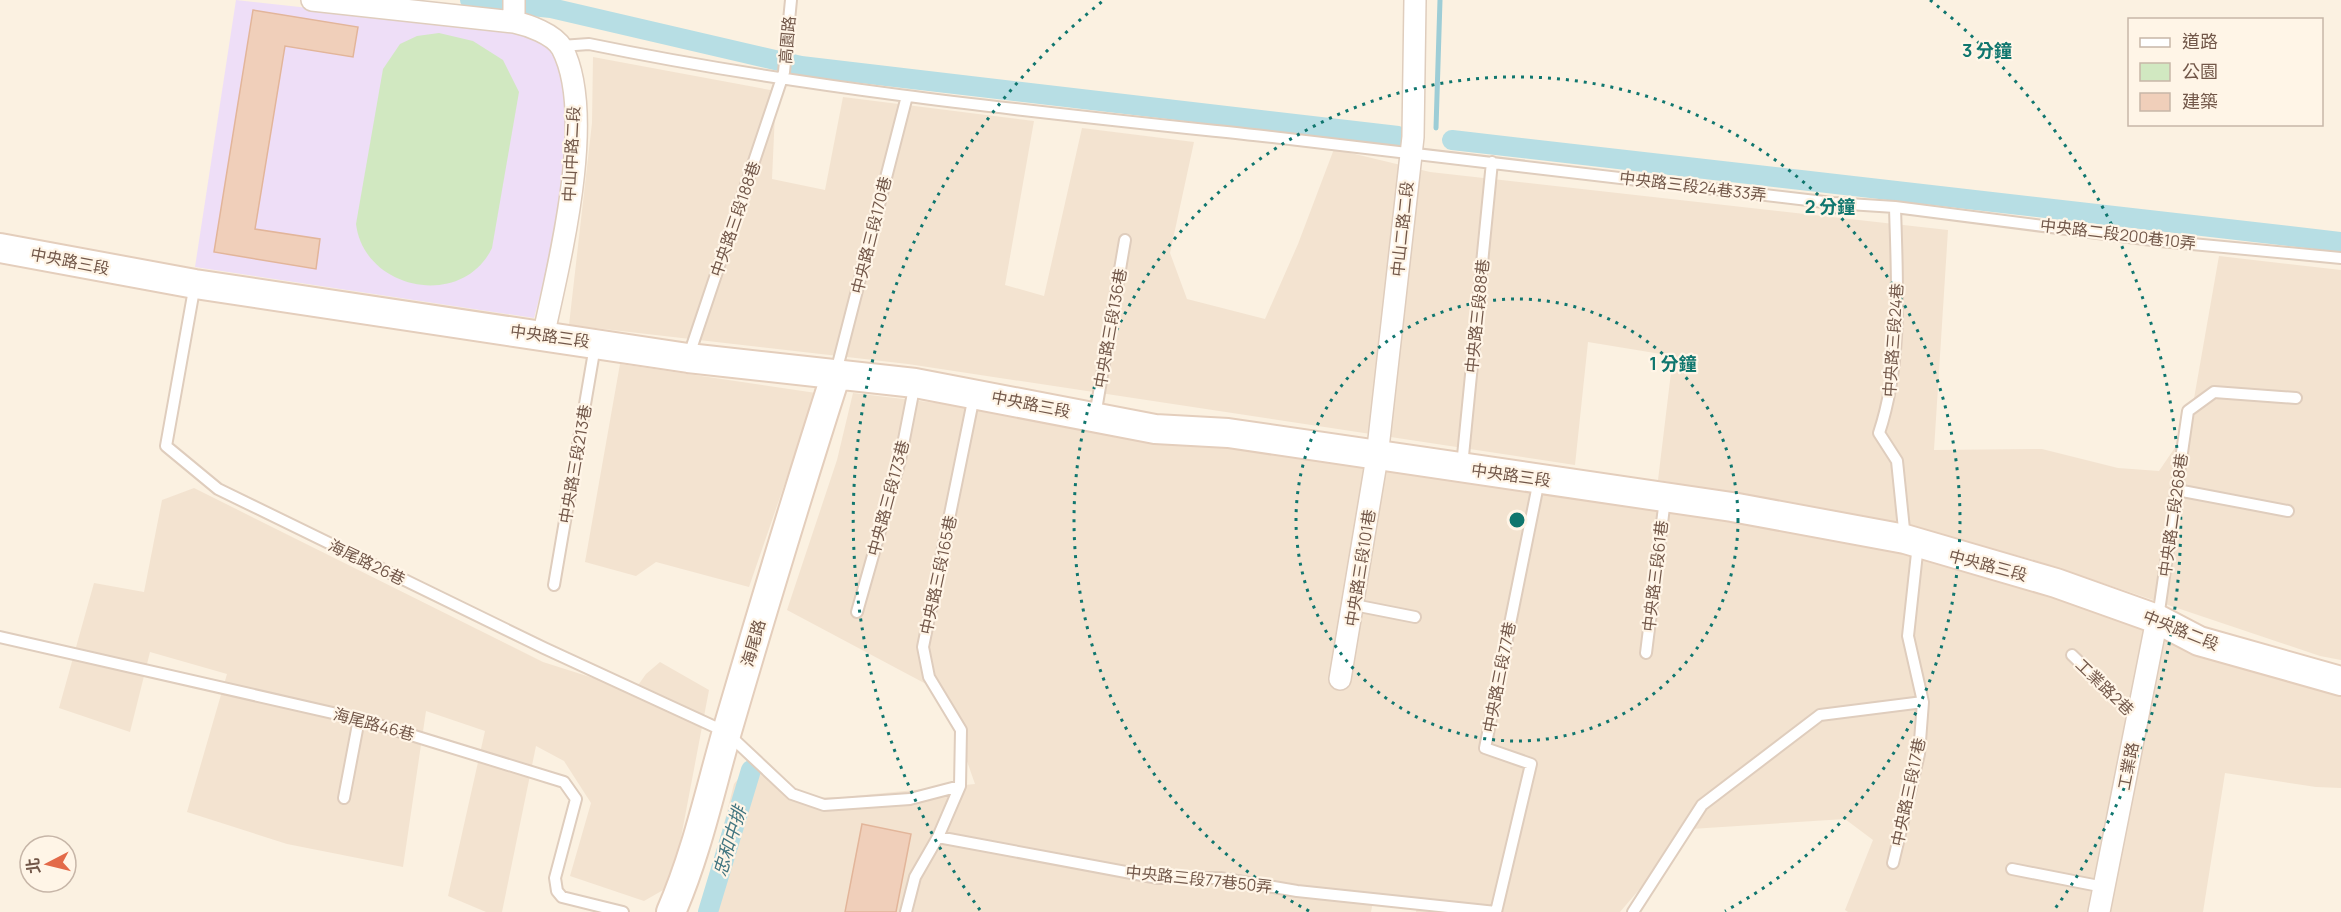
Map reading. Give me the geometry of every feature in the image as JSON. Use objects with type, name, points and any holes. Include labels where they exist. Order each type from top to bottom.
[{"type":"street","points":[[312,0],[514,10],[561,46]]},
{"type":"street","name":"中山二路二段","points":[[1377,457],[1411,152],[1415,0]]},
{"type":"street","name":"中山中路二段","points":[[543,337],[564,237],[574,174],[574,85],[561,46]]},
{"type":"street","name":"中央路三段","points":[[0,248],[195,284],[543,337],[596,342],[688,358],[915,383],[1155,429],[1228,433],[1377,457],[1732,507],[1912,541],[2056,583]]},
{"type":"street","name":"海尾路","points":[[671,912],[686,877],[704,821],[726,732],[792,511],[836,374]]},
{"type":"street","name":"中央路三段101巷","points":[[1340,679],[1377,457]]},
{"type":"street","name":"中央路二段","points":[[2056,583],[2157,619],[2199,641],[2341,681]]},
{"type":"street","name":"工業路","points":[[2099,912],[2157,619]]},
{"type":"lane","name":"高園路","points":[[783,76],[791,0]]},
{"type":"lane","name":"中央路三段24巷33弄","points":[[561,46],[589,45],[907,96],[1411,152],[1833,203],[1895,207]]},
{"type":"lane","name":"中央路三段188巷","points":[[688,358],[783,76]]},
{"type":"lane","name":"中央路三段170巷","points":[[836,374],[907,96]]},
{"type":"lane","name":"中央路三段88巷","points":[[1462,469],[1492,162]]},
{"type":"lane","name":"中央路二段200巷10弄","points":[[1895,207],[2160,241],[2341,258]]},
{"type":"lane","name":"中央路三段24巷","points":[[1895,207],[1898,300],[1895,347],[1890,400],[1879,433],[1897,461],[1912,541]]},
{"type":"lane","name":"中央路三段136巷","points":[[1095,416],[1125,240]]},
{"type":"lane","name":"海尾路26巷","points":[[195,284],[165,446],[218,489],[544,648],[726,732]]},
{"type":"lane","name":"中央路三段213巷","points":[[554,585],[596,342]]},
{"type":"lane","name":"中央路三段173巷","points":[[857,612],[900,460],[915,383]]},
{"type":"lane","name":"中央路二段268巷","points":[[2157,619],[2188,411],[2214,392],[2296,398]]},
{"type":"lane","name":"中央路三段165巷","points":[[960,786],[961,730],[929,677],[923,647],[975,393]]},
{"type":"lane","name":"中央路三段77巷","points":[[1496,912],[1531,764],[1485,748],[1539,480]]},
{"type":"lane","points":[[2177,490],[2288,511]]},
{"type":"lane","name":"中央路三段61巷","points":[[1646,653],[1665,498]]},
{"type":"lane","name":"中央路三段17巷","points":[[1893,863],[1919,754],[1923,702],[1908,636],[1912,541]]},
{"type":"lane","points":[[1354,605],[1415,617]]},
{"type":"lane","name":"海尾路46巷","points":[[0,637],[359,719],[564,782],[576,799],[555,878],[557,891],[562,897],[623,912]]},
{"type":"lane","name":"工業路2巷","points":[[2072,655],[2138,718]]},
{"type":"lane","points":[[1633,912],[1702,805],[1820,715],[1923,702]]},
{"type":"lane","points":[[344,798],[359,719]]},
{"type":"lane","points":[[726,732],[792,794],[824,805],[910,799],[960,786]]},
{"type":"lane","points":[[906,912],[915,877],[938,837],[960,786]]},
{"type":"lane","name":"中央路三段77巷50弄","points":[[938,837],[1158,878],[1220,878],[1297,891],[1496,912]]},
{"type":"lane","points":[[2012,869],[2104,887]]},
{"type":"shaded area","points":[[236,0],[501,29],[535,37],[559,52],[569,134],[557,232],[534,318],[195,267]]},
{"type":"shaded area","points":[[593,57],[776,91],[772,179],[825,190],[843,97],[1034,121],[1005,285],[1044,296],[1082,128],[1194,142],[1170,253],[1187,299],[1265,319],[1298,244],[1334,149],[1430,172],[1948,230],[1934,450],[2042,449],[2118,468],[2159,471],[2189,427],[2219,256],[2341,270],[2341,660],[2320,656],[2031,559],[1887,522],[1658,480],[1673,356],[1588,342],[1575,465],[908,364],[569,325],[592,123]]},
{"type":"shaded area","points":[[620,364],[816,393],[749,587],[656,562],[636,576],[585,562]]},
{"type":"shaded area","points":[[853,393],[1206,435],[1883,541],[2057,595],[2341,692],[2341,788],[2316,787],[2225,773],[2203,912],[1848,912],[1845,910],[1873,840],[1845,819],[1691,829],[1620,912],[1416,912],[1417,905],[1373,902],[1371,912],[702,912],[734,784],[754,760],[800,798],[844,797],[975,784],[943,693],[787,610],[837,460]]},
{"type":"shaded area","points":[[194,488],[543,662],[634,691],[646,674],[660,662],[709,690],[672,885],[644,901],[570,876],[591,803],[564,761],[536,746],[502,912],[486,912],[448,896],[485,731],[426,711],[403,867],[287,844],[187,812],[227,674],[150,652],[130,732],[59,708],[94,583],[144,592],[162,500]]},
{"type":"green space","points":[[439,33],[473,41],[503,60],[519,92],[492,248],[478,267],[459,280],[438,285],[416,284],[395,277],[376,264],[363,247],[356,224],[383,69],[400,44],[417,36]]},
{"type":"building","points":[[253,10],[358,27],[353,57],[285,46],[255,229],[320,239],[316,269],[214,252]]},
{"type":"building","points":[[862,824],[911,834],[896,912],[845,912]]},
{"type":"waterway","points":[[470,0],[551,8],[801,66],[1398,136]]},
{"type":"waterway","points":[[1436,128],[1440,0]]},
{"type":"waterway","points":[[1452,140],[2341,242]]},
{"type":"waterway","name":"忠和中排","points":[[708,912],[751,770]]}]
